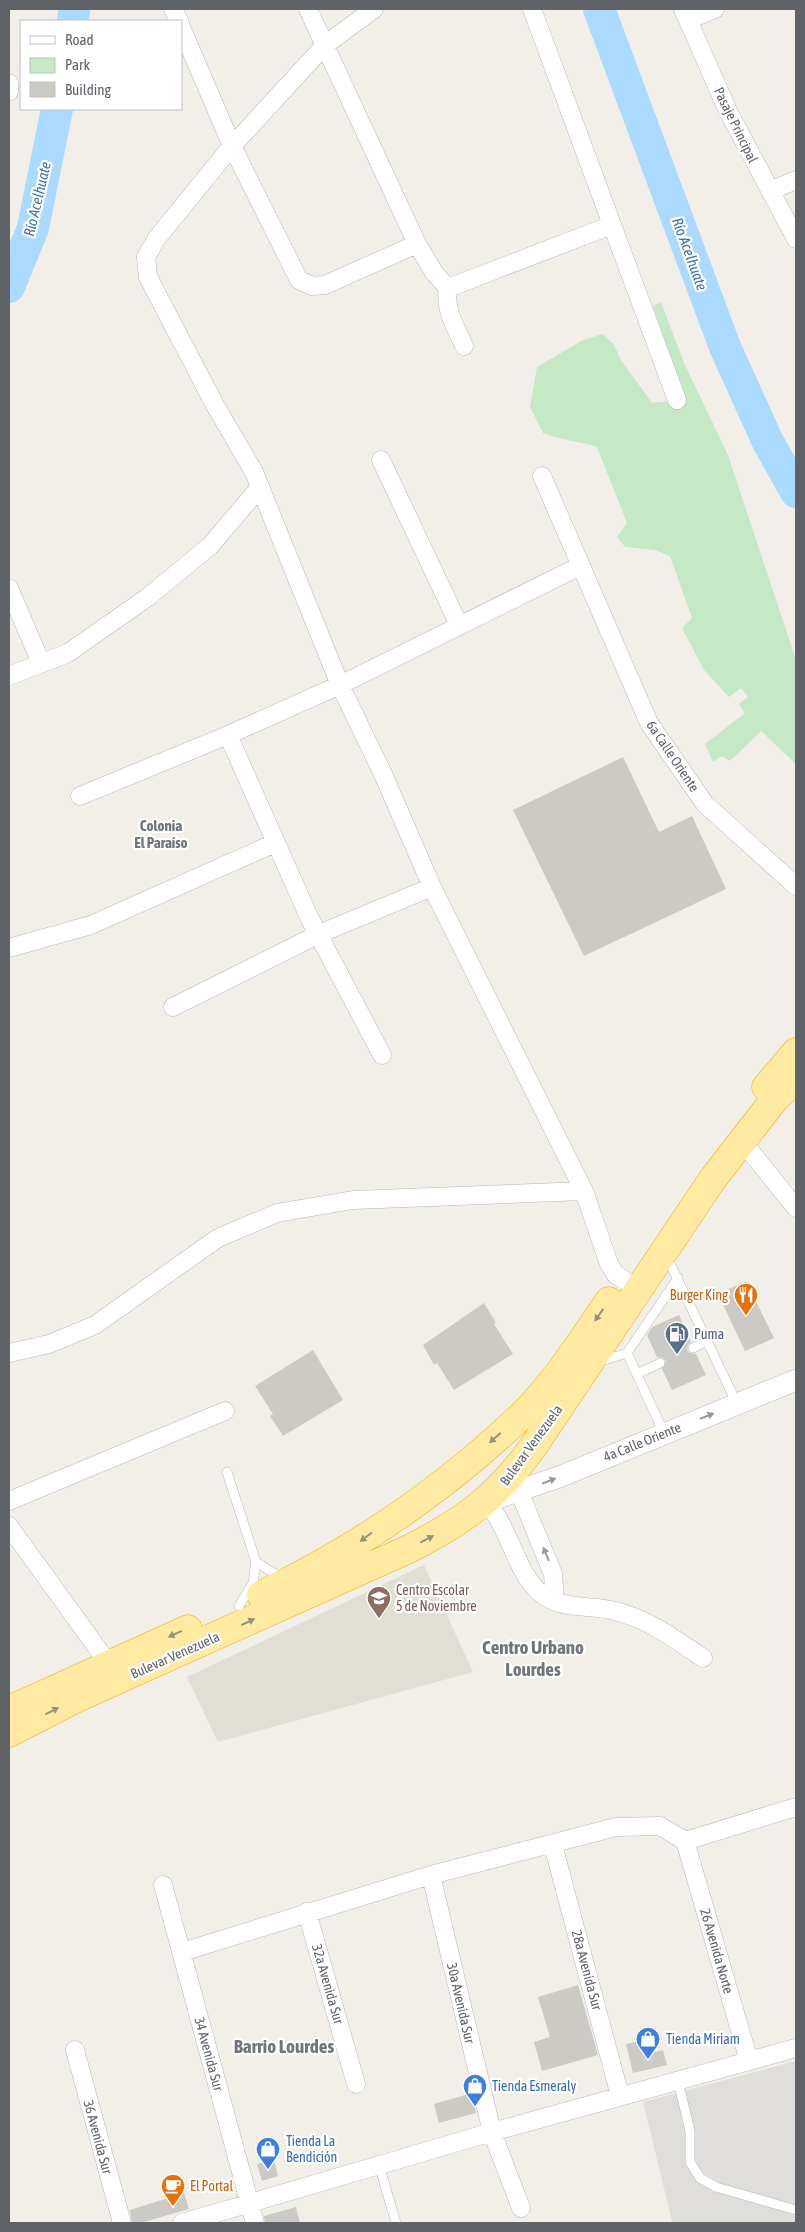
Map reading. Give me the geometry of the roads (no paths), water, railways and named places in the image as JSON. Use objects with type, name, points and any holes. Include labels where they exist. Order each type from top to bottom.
[{"type":"highway","name":"Bulevar Venezuela","points":[[9,1710],[294,1580],[358,1542],[453,1475],[520,1417],[555,1378],[721,1142],[796,1052]]},
{"type":"highway","name":"Bulevar Venezuela","points":[[9,1732],[75,1699],[409,1549],[460,1521],[516,1483],[588,1365],[665,1252],[742,1141],[774,1100],[796,1078]]},
{"type":"highway","points":[[474,1456],[468,1471],[468,1480],[471,1491],[476,1497],[486,1502]]},
{"type":"street","points":[[308,9],[416,244],[435,274],[448,288]]},
{"type":"street","points":[[374,9],[325,45],[232,146],[157,238],[146,257],[148,277],[260,487],[340,685],[383,774],[432,887],[584,1191],[608,1264],[616,1275],[624,1280]]},
{"type":"street","points":[[532,9],[677,400]]},
{"type":"street","points":[[685,14],[715,9]]},
{"type":"street","name":"Pasaje Principal","points":[[685,14],[728,111],[796,239]]},
{"type":"street","points":[[182,29],[232,146],[294,271],[303,283],[317,287],[325,285],[416,244]]},
{"type":"street","points":[[9,83],[9,92]]},
{"type":"street","points":[[770,191],[796,180]]},
{"type":"street","points":[[448,288],[612,225]]},
{"type":"street","points":[[448,288],[446,298],[448,310],[464,346]]},
{"type":"street","points":[[382,460],[459,625]]},
{"type":"street","name":"6a Calle Oriente","points":[[542,476],[649,723],[705,804],[796,886]]},
{"type":"street","points":[[9,676],[68,653],[148,598],[210,546],[260,487]]},
{"type":"street","points":[[80,796],[228,735],[340,685],[580,566]]},
{"type":"street","points":[[9,588],[40,664]]},
{"type":"street","points":[[228,735],[275,843],[319,934],[382,1056]]},
{"type":"street","points":[[9,948],[91,925],[275,843]]},
{"type":"street","points":[[173,1007],[319,934],[432,887]]},
{"type":"street","points":[[742,1141],[796,1208]]},
{"type":"street","points":[[9,1353],[49,1344],[95,1325],[218,1238],[277,1213],[353,1200],[584,1191]]},
{"type":"street","name":"4a Calle Oriente","points":[[516,1483],[664,1433],[796,1380]]},
{"type":"street","points":[[9,1501],[225,1411]]},
{"type":"street","points":[[516,1483],[553,1574],[555,1601]]},
{"type":"street","points":[[486,1502],[498,1515],[527,1576],[537,1590],[555,1601],[572,1606],[615,1610],[652,1624],[703,1658]]},
{"type":"street","points":[[9,1526],[108,1664]]},
{"type":"street","points":[[182,1952],[431,1875],[622,1826],[660,1826],[685,1841],[796,1807]]},
{"type":"street","name":"26 Avenida Norte","points":[[685,1841],[749,2061]]},
{"type":"street","name":"28a Avenida Sur","points":[[553,1845],[620,2096]]},
{"type":"street","name":"30a Avenida Sur","points":[[431,1875],[492,2132],[521,2208]]},
{"type":"street","name":"34 Avenida Sur","points":[[163,1885],[255,2223]]},
{"type":"street","name":"32a Avenida Sur","points":[[307,1912],[356,2084]]},
{"type":"street","points":[[182,2223],[248,2202],[492,2132],[796,2048]]},
{"type":"street","name":"36 Avenida Sur","points":[[74,2050],[122,2223]]},
{"type":"lane","points":[[665,1252],[737,1404]]},
{"type":"lane","points":[[588,1365],[627,1354],[678,1278]]},
{"type":"lane","points":[[693,1348],[708,1341]]},
{"type":"lane","points":[[627,1354],[664,1433]]},
{"type":"lane","points":[[637,1374],[660,1363]]},
{"type":"lane","points":[[227,1472],[256,1562],[253,1583],[239,1606]]},
{"type":"lane","points":[[256,1562],[277,1575],[294,1580]]},
{"type":"lane","points":[[678,2081],[690,2131],[690,2162],[700,2178],[716,2187],[796,2210]]},
{"type":"lane","points":[[379,2165],[396,2223]]},
{"type":"waterway","name":"Río Acelhuate","points":[[73,20],[74,9]]},
{"type":"waterway","name":"Río Acelhuate","points":[[599,9],[725,347],[767,440],[796,492]]},
{"type":"waterway","name":"Río Acelhuate","points":[[9,287],[33,228],[57,110]]},
{"type":"place","name":"Burger King","points":[[746,1316]]},
{"type":"place","name":"Puma","points":[[677,1355]]},
{"type":"place","name":"Centro Escolar 5 de Noviembre","points":[[379,1619]]},
{"type":"place","name":"Tienda Miriam","points":[[648,2060]]},
{"type":"place","name":"Tienda Esmeraly","points":[[475,2107]]},
{"type":"place","name":"Tienda La Bendición","points":[[268,2170]]},
{"type":"place","name":"El Portal","points":[[173,2207]]},
{"type":"district","name":"Colonia El Paraíso","points":[[161,834]]},
{"type":"district","name":"Centro Urbano Lourdes","points":[[533,1658]]},
{"type":"district","name":"Barrio Lourdes","points":[[284,2046]]}]
